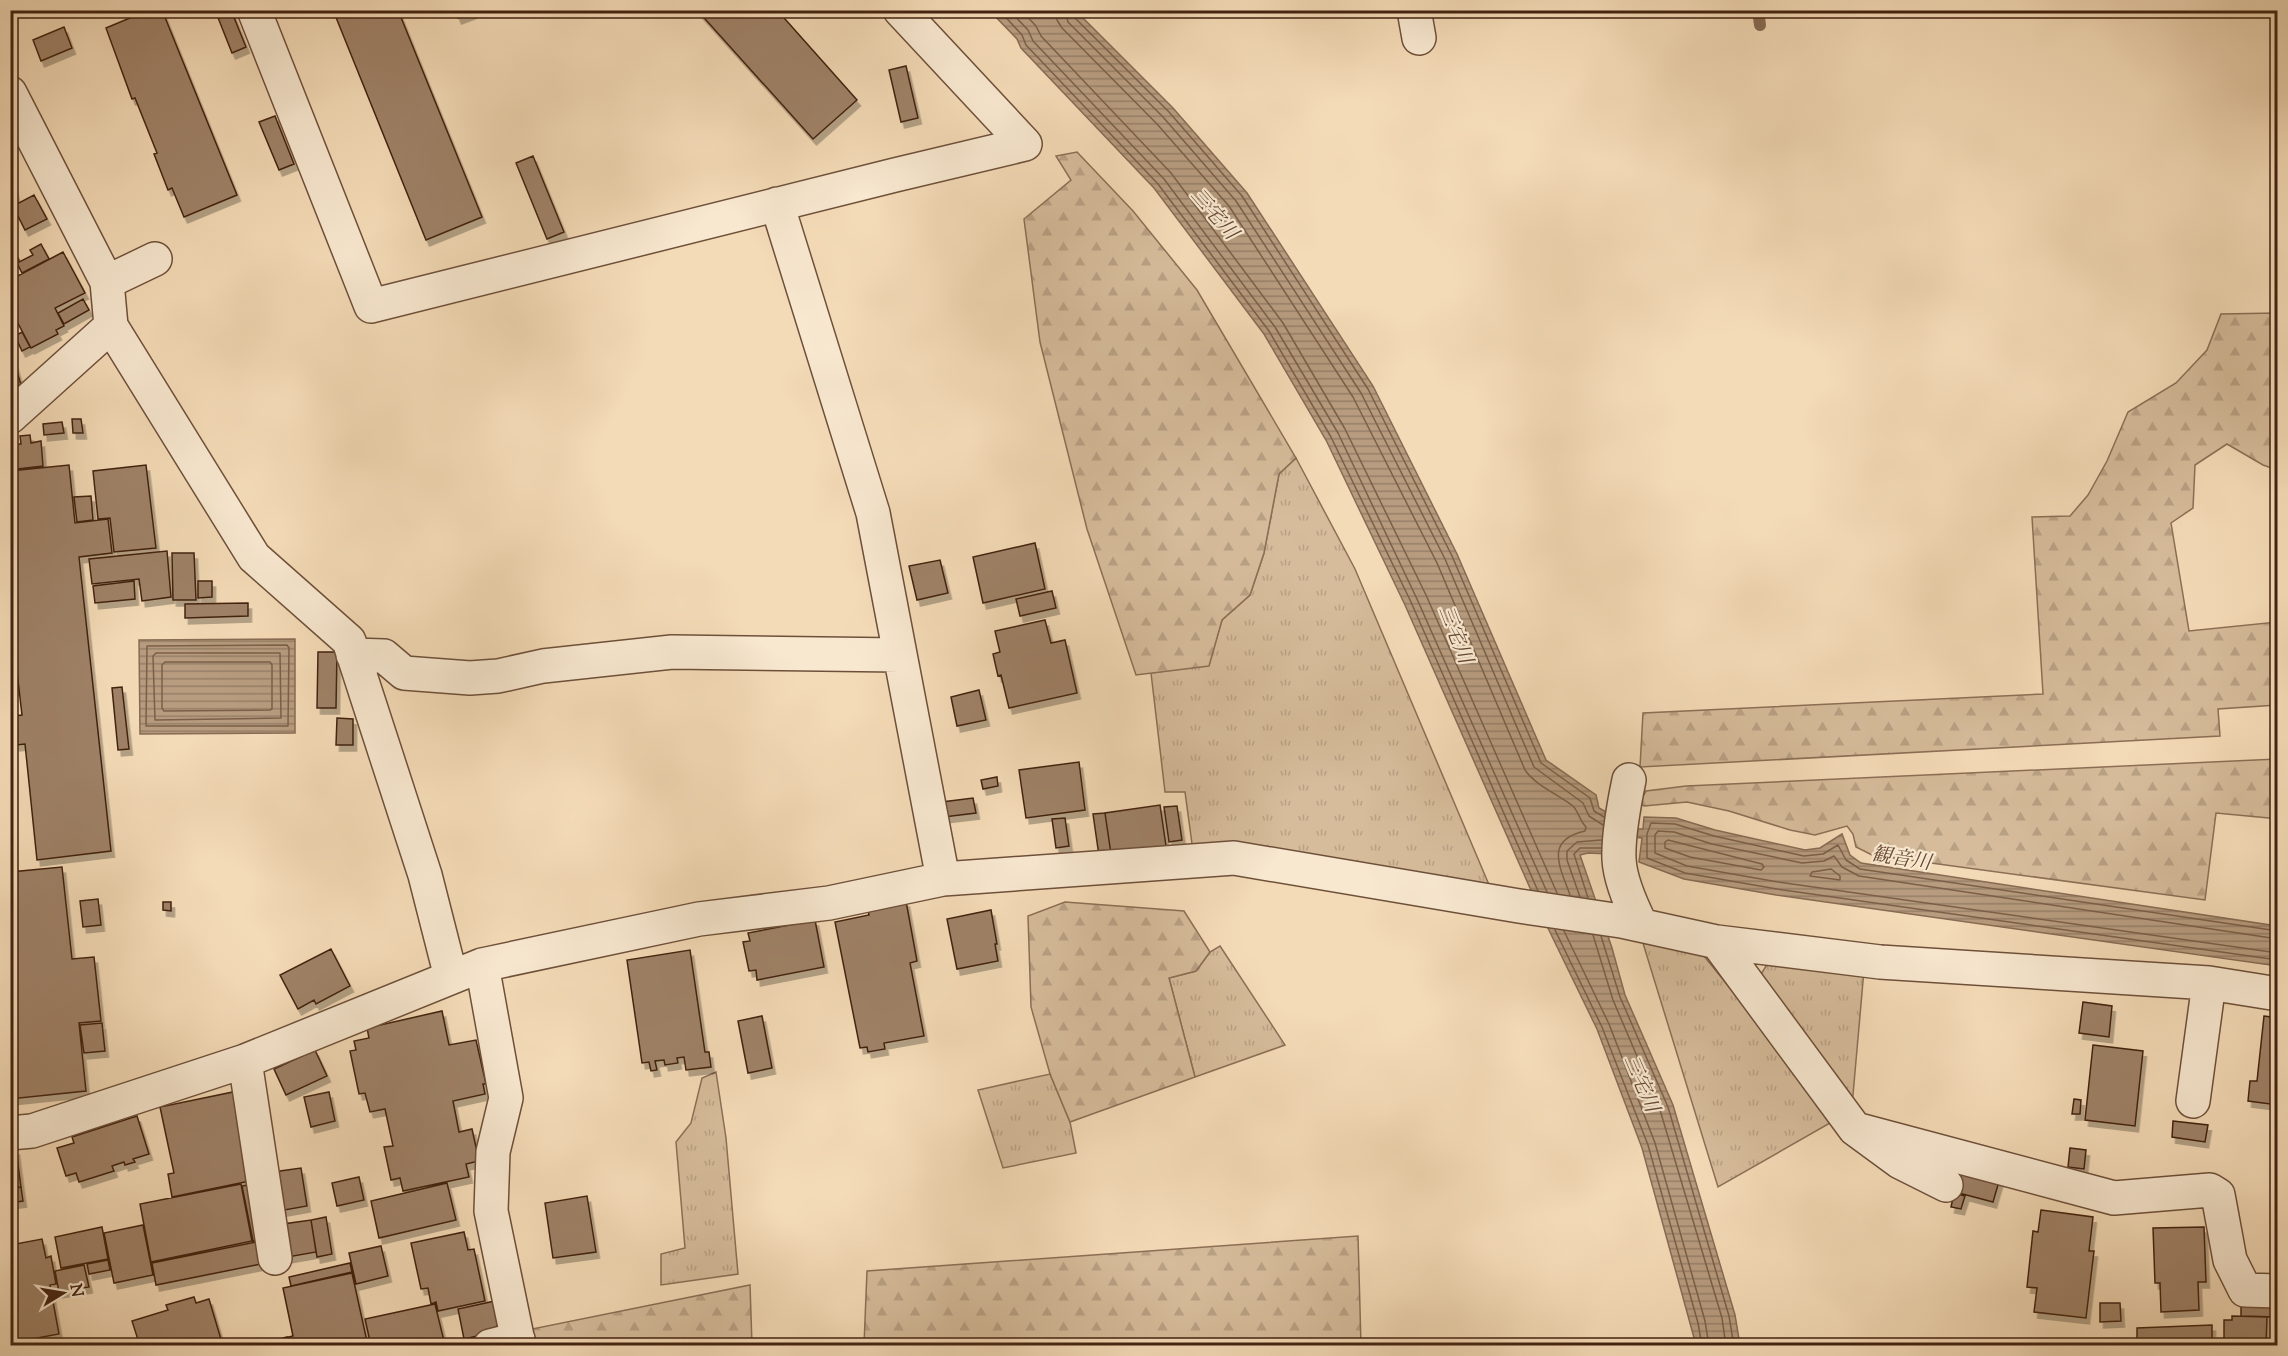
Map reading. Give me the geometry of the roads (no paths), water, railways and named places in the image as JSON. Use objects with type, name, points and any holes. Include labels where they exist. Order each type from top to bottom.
[{"type":"street","points":[[254,10],[371,306],[1025,144],[900,10]]},
{"type":"street","points":[[10,93],[106,282],[111,326],[254,557],[349,641],[425,875],[451,977]]},
{"type":"street","points":[[777,204],[873,513],[943,879]]},
{"type":"street","points":[[106,282],[155,259]]},
{"type":"street","points":[[10,417],[111,326]]},
{"type":"street","points":[[353,655],[384,656],[404,673],[470,678],[498,676],[543,666],[672,651],[900,655]]},
{"type":"street","points":[[1627,792],[1619,860],[1631,904],[1631,923]]},
{"type":"street","points":[[10,1133],[32,1131],[246,1061],[482,965],[699,919],[829,903],[943,879],[1234,858],[1631,923],[1717,942],[1880,962],[2209,983],[2277,994]]},
{"type":"street","points":[[1717,942],[1855,1129],[1900,1162],[1946,1185]]},
{"type":"street","points":[[482,965],[506,1098],[493,1152],[492,1211],[509,1343]]},
{"type":"street","points":[[2193,1101],[2209,983]]},
{"type":"street","points":[[246,1061],[275,1258]]},
{"type":"street","points":[[1855,1129],[2114,1198],[2210,1190],[2218,1195],[2230,1260],[2245,1290],[2277,1291]]},
{"type":"water","name":"三宅川","points":[[990,11],[1076,11],[1173,108],[1247,193],[1373,386],[1457,554],[1546,760],[1596,795],[1599,808],[1636,829],[1643,829],[1644,817],[1676,818],[1715,830],[1805,850],[1820,848],[1842,834],[1850,855],[1861,863],[2277,926],[2277,966],[1776,895],[1684,879],[1639,862],[1642,838],[1632,837],[1610,854],[1580,855],[1612,948],[1625,995],[1673,1105],[1735,1315],[1740,1345],[1696,1345],[1642,1148],[1597,1029],[1545,922],[1405,605],[1326,440],[1264,334],[1154,188],[1021,48],[1017,39]]},
{"type":"water","points":[[295,639],[295,733],[140,734],[139,640]]},
{"type":"waterway","points":[[1758,10],[1760,25]]},
{"type":"water label","name":"観音川","points":[[1901,860]]}]
